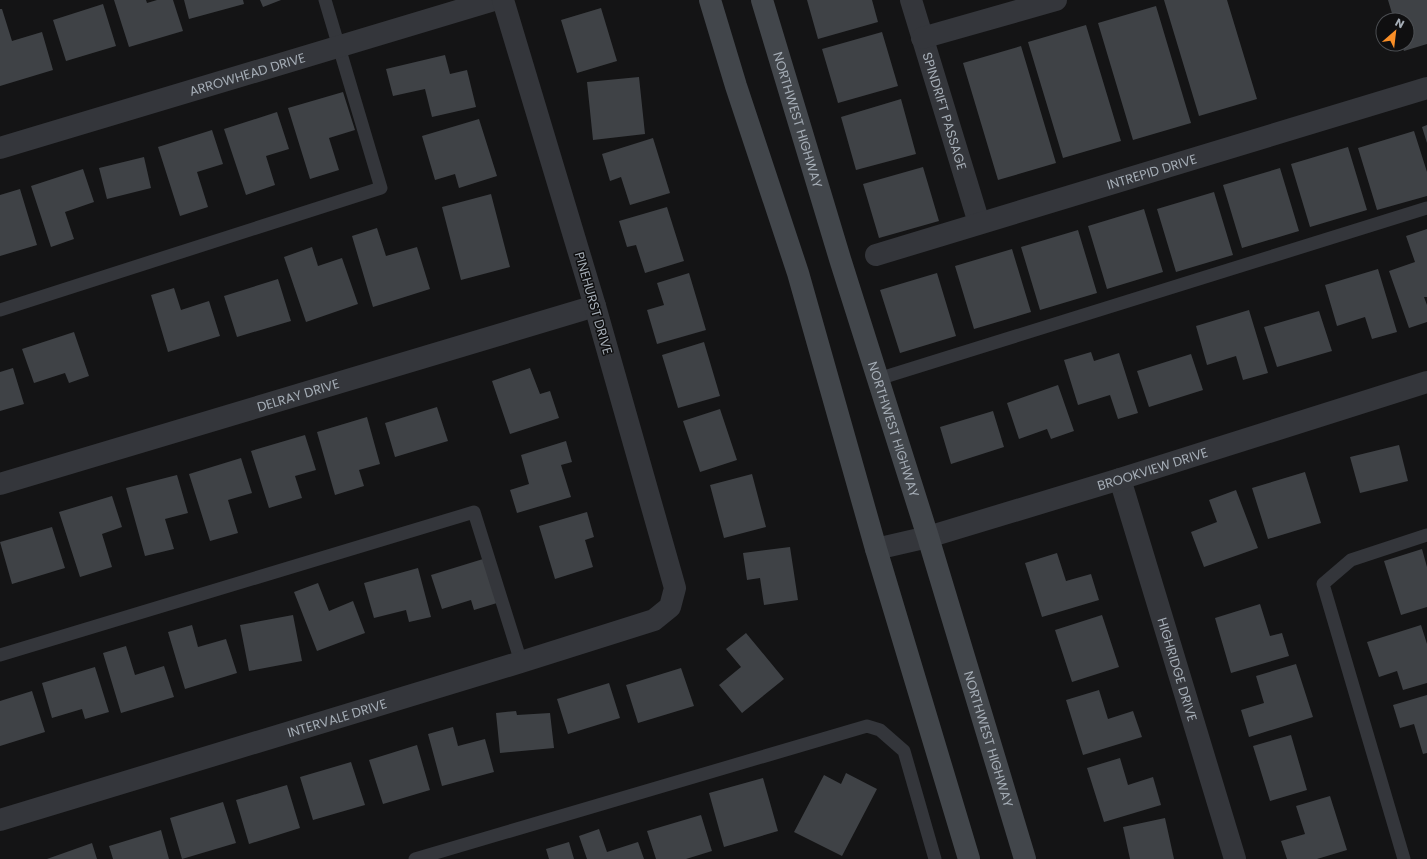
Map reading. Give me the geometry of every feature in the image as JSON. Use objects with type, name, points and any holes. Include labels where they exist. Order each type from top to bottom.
[{"type":"main road","points":[[710,0],[736,86],[798,274],[876,549],[969,859]]},
{"type":"main road","name":"NORTHWEST HIGHWAY","points":[[762,0],[928,537],[1025,859]]},
{"type":"street","name":"ARROWHEAD DRIVE","points":[[0,148],[494,0]]},
{"type":"street","name":"PINEHURST DRIVE","points":[[503,0],[595,306],[675,588],[670,607]]},
{"type":"street","name":"SPINDRIFT PASSAGE","points":[[911,0],[979,223]]},
{"type":"street","points":[[922,38],[1056,0]]},
{"type":"street","name":"INTREPID DRIVE","points":[[876,255],[1427,88]]},
{"type":"street","name":"DELRAY DRIVE","points":[[0,484],[595,306]]},
{"type":"street","name":"BROOKVIEW DRIVE","points":[[876,549],[928,537],[1120,479],[1427,382]]},
{"type":"street","name":"HIGHRIDGE DRIVE","points":[[1120,479],[1235,859]]},
{"type":"street","name":"INTERVALE DRIVE","points":[[0,820],[521,662],[654,620],[670,607]]},
{"type":"lane","points":[[0,310],[381,188],[340,46],[325,0]]},
{"type":"lane","points":[[878,379],[1427,208]]},
{"type":"lane","points":[[0,656],[474,512],[521,662]]},
{"type":"lane","points":[[1404,859],[1323,584],[1351,560],[1427,535]]},
{"type":"lane","points":[[415,859],[867,726],[880,730],[904,751],[935,859]]},
{"type":"building","points":[[114,0],[146,0],[147,3],[157,0],[173,0],[183,31],[129,47]]},
{"type":"building","points":[[184,0],[243,0],[244,4],[189,19]]},
{"type":"building","points":[[260,0],[281,0],[263,7]]},
{"type":"building","points":[[807,0],[872,0],[878,22],[818,39]]},
{"type":"building","points":[[1164,0],[1227,0],[1257,99],[1199,116]]},
{"type":"building","points":[[1388,0],[1427,0],[1427,44],[1415,48],[1415,12],[1392,12]]},
{"type":"building","points":[[103,4],[116,46],[66,61],[53,20]]},
{"type":"building","points":[[1156,6],[1191,123],[1133,140],[1098,23]]},
{"type":"building","points":[[601,8],[617,61],[577,73],[561,20]]},
{"type":"building","points":[[0,9],[2,9],[12,41],[42,32],[53,70],[0,86]]},
{"type":"building","points":[[1086,25],[1121,141],[1063,158],[1028,42]]},
{"type":"building","points":[[882,32],[898,86],[838,103],[822,49]]},
{"type":"building","points":[[1021,46],[1056,163],[998,180],[963,63]]},
{"type":"building","points":[[445,55],[450,74],[467,70],[476,107],[432,117],[425,89],[393,96],[386,69]]},
{"type":"building","points":[[639,77],[645,134],[593,140],[587,82]]},
{"type":"building","points":[[343,92],[355,130],[329,138],[339,170],[310,179],[288,108]]},
{"type":"building","points":[[901,99],[916,154],[856,170],[841,117]]},
{"type":"building","points":[[277,112],[289,149],[266,156],[275,185],[246,195],[224,129]]},
{"type":"building","points":[[479,119],[497,176],[459,188],[455,174],[435,180],[422,136]]},
{"type":"building","points":[[1427,125],[1427,143],[1422,127]]},
{"type":"building","points":[[212,130],[223,164],[197,172],[208,207],[180,216],[158,147]]},
{"type":"building","points":[[1414,131],[1427,172],[1427,196],[1377,210],[1358,148]]},
{"type":"building","points":[[653,138],[670,193],[630,205],[621,177],[610,181],[602,154]]},
{"type":"building","points":[[1348,147],[1367,210],[1310,227],[1291,164]]},
{"type":"building","points":[[144,157],[151,188],[107,199],[99,168]]},
{"type":"building","points":[[923,167],[939,221],[879,238],[863,184]]},
{"type":"building","points":[[1280,168],[1299,231],[1242,248],[1223,185]]},
{"type":"building","points":[[83,169],[94,202],[65,212],[74,239],[51,247],[31,186]]},
{"type":"building","points":[[20,189],[37,245],[0,256],[0,195]]},
{"type":"building","points":[[1214,192],[1233,255],[1176,272],[1157,209]]},
{"type":"building","points":[[491,194],[510,267],[461,280],[442,207]]},
{"type":"building","points":[[667,207],[684,261],[645,273],[636,245],[627,247],[619,221]]},
{"type":"building","points":[[1144,209],[1163,272],[1107,289],[1088,226]]},
{"type":"building","points":[[377,228],[386,256],[417,247],[430,289],[373,307],[352,236]]},
{"type":"building","points":[[1427,229],[1427,297],[1424,297],[1427,305],[1427,322],[1409,328],[1389,271],[1415,262],[1406,236]]},
{"type":"building","points":[[1078,230],[1097,293],[1040,310],[1021,247]]},
{"type":"building","points":[[312,247],[318,266],[342,258],[358,304],[306,322],[284,257]]},
{"type":"building","points":[[1012,249],[1031,312],[974,329],[955,266]]},
{"type":"building","points":[[1378,269],[1397,332],[1372,339],[1365,317],[1337,326],[1325,285]]},
{"type":"building","points":[[689,273],[706,330],[657,344],[647,310],[664,305],[657,283]]},
{"type":"building","points":[[937,273],[956,336],[900,353],[880,290]]},
{"type":"building","points":[[278,279],[291,321],[237,337],[224,296]]},
{"type":"building","points":[[174,288],[181,310],[209,301],[220,336],[168,352],[151,295]]},
{"type":"building","points":[[1249,310],[1268,373],[1243,380],[1236,356],[1207,365],[1196,326]]},
{"type":"building","points":[[1319,311],[1332,351],[1277,367],[1264,327]]},
{"type":"building","points":[[74,332],[89,376],[69,383],[65,373],[34,383],[22,349]]},
{"type":"building","points":[[704,342],[720,396],[678,408],[662,355]]},
{"type":"building","points":[[1091,352],[1094,361],[1119,353],[1138,413],[1118,419],[1110,395],[1078,405],[1064,360]]},
{"type":"building","points":[[1191,354],[1203,390],[1149,407],[1137,371]]},
{"type":"building","points":[[13,368],[24,404],[0,411],[0,372]]},
{"type":"building","points":[[530,368],[540,394],[550,391],[559,418],[510,434],[492,381]]},
{"type":"building","points":[[1058,385],[1074,431],[1051,439],[1047,429],[1019,439],[1007,403]]},
{"type":"building","points":[[437,407],[448,441],[395,457],[385,423]]},
{"type":"building","points":[[720,409],[737,460],[700,472],[683,421]]},
{"type":"building","points":[[993,411],[1004,447],[951,464],[940,427]]},
{"type":"building","points":[[367,417],[380,464],[359,470],[364,486],[335,495],[317,432]]},
{"type":"building","points":[[305,435],[316,470],[295,476],[302,498],[269,508],[251,451]]},
{"type":"building","points":[[566,441],[572,462],[561,465],[571,497],[517,513],[510,490],[529,484],[521,455]]},
{"type":"building","points":[[1399,445],[1408,481],[1360,493],[1350,457]]},
{"type":"building","points":[[241,458],[252,493],[228,500],[238,533],[210,541],[189,474]]},
{"type":"building","points":[[1305,472],[1321,523],[1268,539],[1252,488]]},
{"type":"building","points":[[752,474],[766,527],[724,538],[710,485]]},
{"type":"building","points":[[177,475],[188,513],[165,519],[174,549],[145,556],[126,488]]},
{"type":"building","points":[[1236,490],[1258,548],[1204,567],[1191,532],[1217,522],[1209,500]]},
{"type":"building","points":[[112,496],[122,527],[102,534],[112,567],[80,577],[59,512]]},
{"type":"building","points":[[587,512],[594,537],[585,540],[593,567],[555,579],[539,526]]},
{"type":"building","points":[[52,527],[65,568],[12,584],[0,542]]},
{"type":"building","points":[[790,547],[798,600],[764,605],[760,578],[747,580],[743,553]]},
{"type":"building","points":[[1422,549],[1427,567],[1427,607],[1401,615],[1384,561]]},
{"type":"building","points":[[1057,553],[1066,581],[1091,574],[1099,600],[1042,617],[1025,563]]},
{"type":"building","points":[[483,559],[497,603],[474,610],[471,600],[442,609],[431,575]]},
{"type":"building","points":[[418,568],[431,617],[409,622],[406,610],[374,618],[364,583]]},
{"type":"building","points":[[318,583],[329,611],[353,601],[365,633],[317,651],[294,592]]},
{"type":"building","points":[[1260,604],[1270,636],[1282,633],[1289,656],[1231,673],[1215,618]]},
{"type":"building","points":[[293,615],[302,661],[249,671],[240,625]]},
{"type":"building","points":[[1102,615],[1119,667],[1072,682],[1055,630]]},
{"type":"building","points":[[192,625],[198,647],[226,639],[237,673],[185,689],[168,632]]},
{"type":"building","points":[[1421,625],[1427,644],[1427,683],[1403,690],[1397,671],[1379,677],[1367,642]]},
{"type":"building","points":[[746,633],[784,679],[742,713],[719,685],[741,667],[726,649]]},
{"type":"building","points":[[126,646],[135,675],[164,666],[174,697],[121,713],[103,653]]},
{"type":"building","points":[[1296,664],[1313,717],[1249,737],[1241,710],[1264,703],[1256,676]]},
{"type":"building","points":[[95,667],[109,712],[85,719],[82,709],[52,718],[42,683]]},
{"type":"building","points":[[681,668],[694,706],[638,723],[626,685]]},
{"type":"building","points":[[609,683],[620,718],[568,734],[557,699]]},
{"type":"building","points":[[1099,690],[1108,719],[1133,711],[1142,737],[1083,755],[1066,700]]},
{"type":"building","points":[[32,691],[45,732],[0,746],[0,701]]},
{"type":"building","points":[[1427,695],[1427,753],[1423,754],[1414,724],[1400,728],[1393,705]]},
{"type":"building","points":[[516,711],[517,715],[550,713],[554,748],[500,753],[496,713]]},
{"type":"building","points":[[453,727],[458,746],[485,739],[494,772],[442,786],[428,734]]},
{"type":"building","points":[[1291,735],[1307,790],[1270,801],[1253,746]]},
{"type":"building","points":[[417,745],[430,790],[383,804],[369,760]]},
{"type":"building","points":[[1120,758],[1128,785],[1153,777],[1161,805],[1104,822],[1087,768]]},
{"type":"building","points":[[351,762],[365,805],[313,820],[300,777]]},
{"type":"building","points":[[846,773],[877,789],[842,856],[794,832],[824,775],[841,784]]},
{"type":"building","points":[[763,778],[778,831],[724,847],[709,793]]},
{"type":"building","points":[[287,785],[300,828],[249,844],[236,800]]},
{"type":"building","points":[[1330,796],[1347,850],[1317,859],[1287,859],[1281,841],[1305,834],[1296,806]]},
{"type":"building","points":[[223,802],[236,843],[182,859],[170,818]]},
{"type":"building","points":[[701,815],[712,851],[686,859],[656,859],[647,831]]},
{"type":"building","points":[[1165,818],[1174,859],[1130,859],[1123,827]]},
{"type":"building","points":[[599,829],[607,852],[638,842],[644,859],[587,859],[579,836]]},
{"type":"building","points":[[161,830],[169,859],[113,859],[109,846]]},
{"type":"building","points":[[569,842],[574,859],[549,859],[546,849]]},
{"type":"building","points":[[92,843],[97,859],[47,859]]}]
